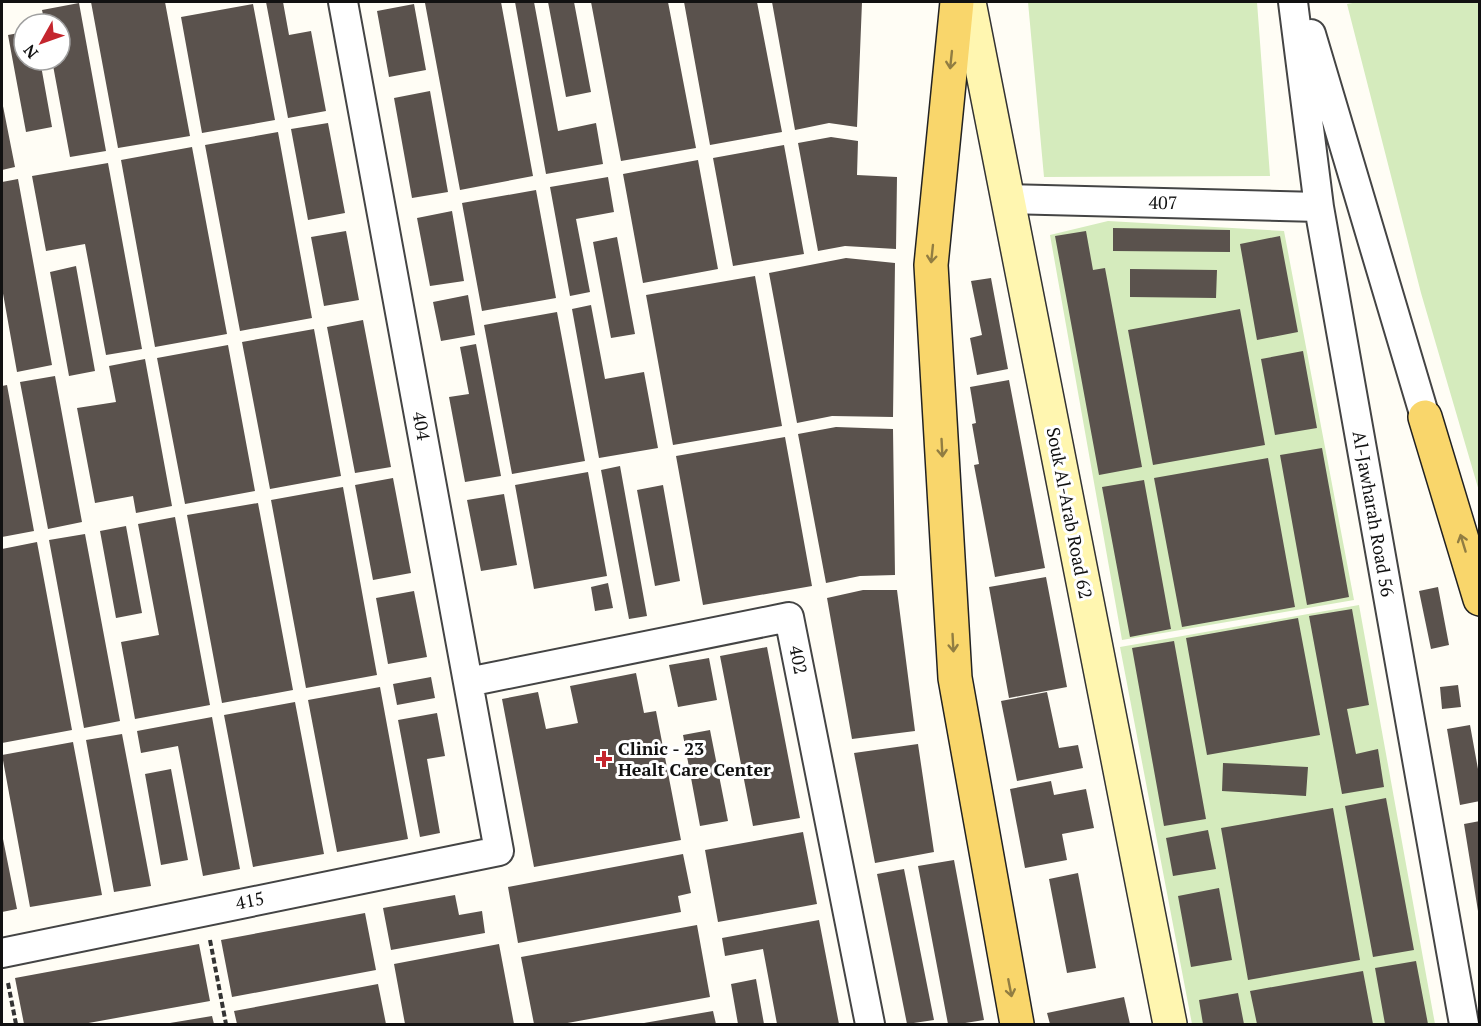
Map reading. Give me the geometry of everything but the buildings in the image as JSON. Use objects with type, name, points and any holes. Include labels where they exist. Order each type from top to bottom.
[{"type":"main road","points":[[957,2],[931,265],[955,678],[1017,1024]]},
{"type":"main road","name":"Souk Al-Arab Road 62","points":[[969,2],[1170,1024]]},
{"type":"main road","points":[[1425,417],[1479,599]]},
{"type":"street","name":"404","points":[[343,2],[499,850]]},
{"type":"street","name":"Al-Jawharah Road 56","points":[[1293,2],[1319,207],[1464,1024]]},
{"type":"street","points":[[1301,2],[1425,417]]},
{"type":"street","name":"407","points":[[1008,199],[1319,207]]},
{"type":"street","name":"402","points":[[468,682],[789,617],[870,1024]]},
{"type":"street","name":"415","points":[[2,953],[499,850]]},
{"type":"path","points":[[205,910],[226,1024]]},
{"type":"path","points":[[2,953],[16,1024]]},
{"type":"green space","points":[[1028,2],[1257,2],[1270,176],[1044,177]]},
{"type":"green space","points":[[1358,2],[1479,2],[1479,491],[1421,293],[1347,4]]},
{"type":"green space","points":[[1108,221],[1284,231],[1354,600],[1122,640],[1050,235]]},
{"type":"green space","points":[[1359,605],[1435,1024],[1192,1024],[1120,647]]},
{"type":"place","name":"Clinic - 23 Healt Care Center","points":[[604,759]]}]
